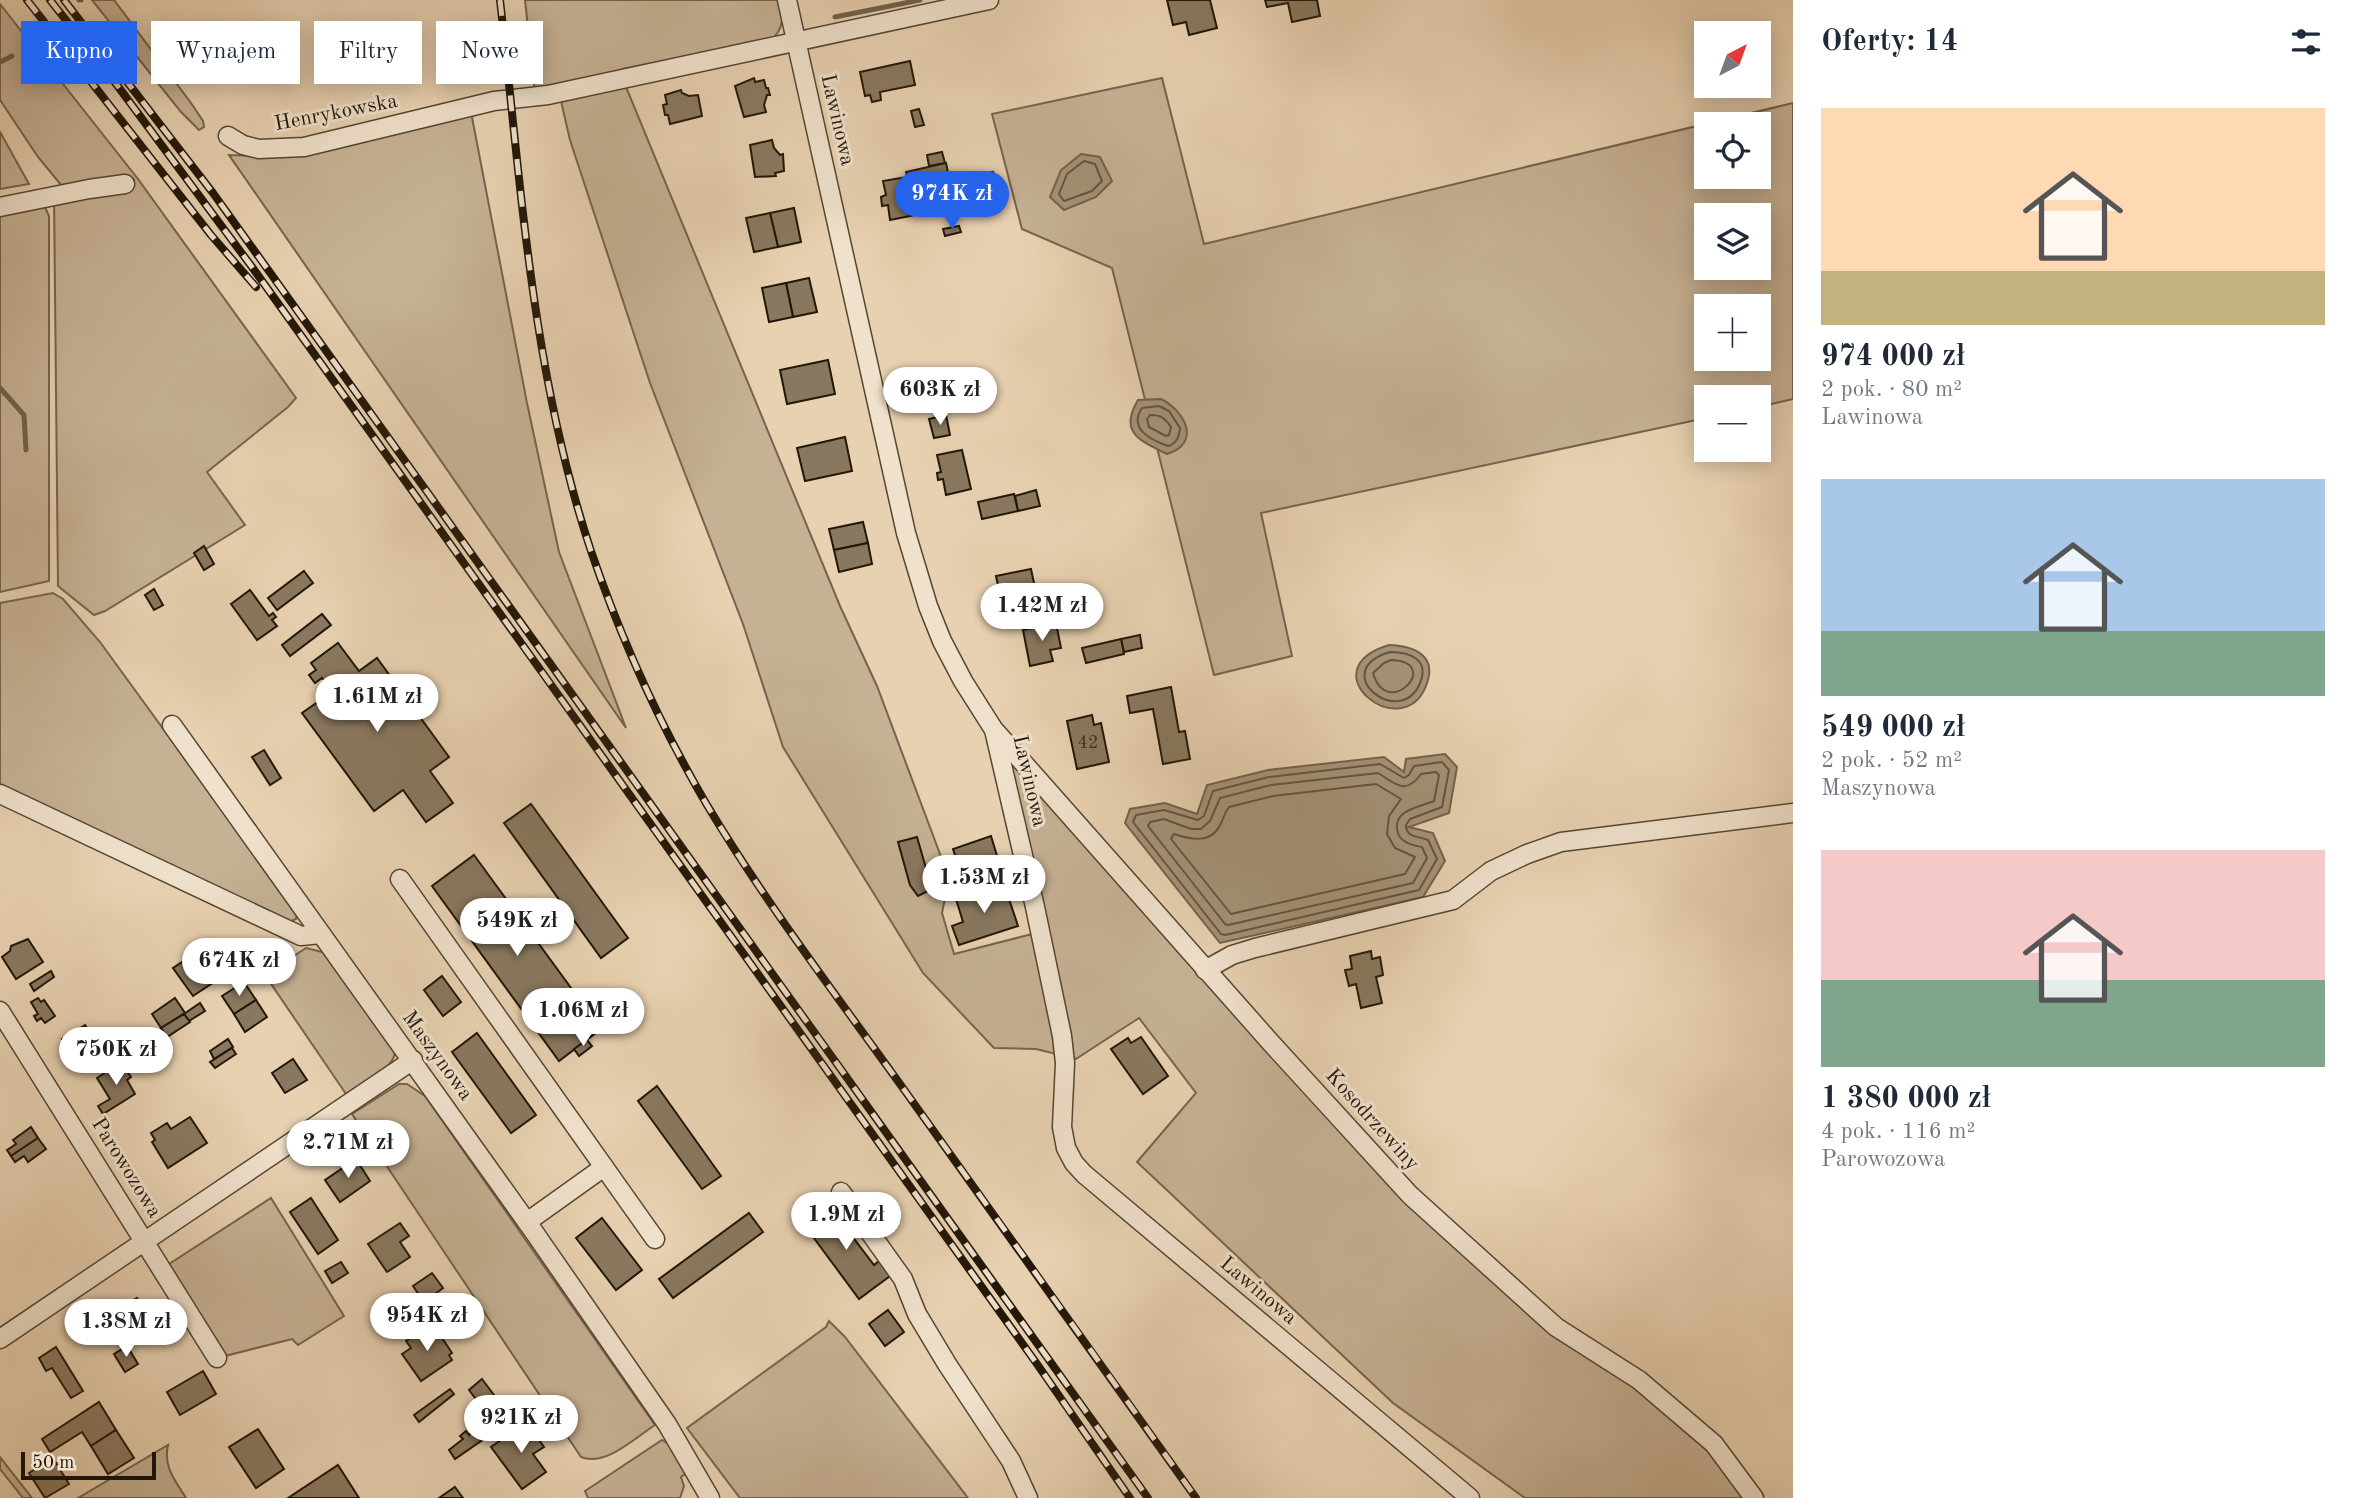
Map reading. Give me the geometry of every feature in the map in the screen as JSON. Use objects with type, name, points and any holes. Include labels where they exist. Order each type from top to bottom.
[{"type":"street","name":"Lawinowa","points":[[787,0],[906,533],[928,606],[942,641],[994,730],[1062,1036],[1065,1063],[1062,1127],[1066,1148],[1074,1163],[1095,1183],[1470,1498]]},
{"type":"street","name":"Henrykowska","points":[[228,136],[243,145],[259,149],[304,147],[494,101],[548,95],[989,0]]},
{"type":"street","points":[[0,207],[125,184]]},
{"type":"street","name":"Maszynowa","points":[[172,725],[527,1222],[667,1424],[710,1498]]},
{"type":"street","name":"Kosodrzewiny","points":[[994,730],[1205,970],[1410,1195],[1556,1327],[1639,1380],[1714,1444],[1754,1498]]},
{"type":"street","points":[[0,794],[301,936],[321,934]]},
{"type":"street","points":[[1205,970],[1232,955],[1255,948],[1453,900],[1491,871],[1527,853],[1560,842],[1793,813]]},
{"type":"street","points":[[400,879],[654,1239]]},
{"type":"street","name":"Parowozowa","points":[[0,1012],[217,1358]]},
{"type":"street","points":[[0,1339],[413,1060]]},
{"type":"street","points":[[527,1222],[604,1167]]},
{"type":"street","points":[[841,1192],[903,1279],[917,1314],[1006,1452],[1028,1498]]},
{"type":"shaded area","points":[[92,0],[114,0],[130,21],[109,21]]},
{"type":"shaded area","points":[[525,0],[779,0],[782,22],[779,31],[771,40],[622,69],[626,87],[840,606],[877,686],[949,878],[942,913],[954,954],[1040,932],[994,730],[1410,1195],[1556,1327],[1714,1444],[1754,1498],[1525,1498],[1393,1403],[1137,1162],[1196,1093],[1139,1018],[1076,1059],[1036,1049],[994,1048],[923,973],[783,747],[743,624],[650,383],[570,140],[558,88],[535,92],[534,84],[543,84],[543,21],[527,21]]},
{"type":"shaded area","points":[[0,4],[21,31],[21,84],[63,84],[138,179],[296,398],[207,472],[245,525],[105,611],[94,615],[58,586],[54,193],[72,190],[61,185],[38,157],[0,100]]},
{"type":"shaded area","points":[[137,31],[151,49],[151,74],[137,57]]},
{"type":"shaded area","points":[[1162,78],[1204,244],[1694,127],[1694,189],[1771,189],[1771,112],[1755,112],[1793,103],[1793,399],[1771,404],[1771,385],[1694,385],[1694,421],[1261,513],[1292,656],[1214,675],[1112,268],[1022,229],[992,114]]},
{"type":"shaded area","points":[[159,84],[177,84],[203,121],[204,127],[199,130]]},
{"type":"shaded area","points":[[471,112],[527,403],[559,552],[626,728],[229,155],[278,157]]},
{"type":"shaded area","points":[[0,132],[29,184],[0,189]]},
{"type":"shaded area","points":[[45,207],[49,216],[49,581],[0,592],[0,215]]},
{"type":"shaded area","points":[[53,593],[63,599],[100,642],[297,913],[296,919],[289,922],[0,788],[0,603]]},
{"type":"shaded area","points":[[306,948],[322,952],[331,959],[395,1049],[391,1063],[385,1069],[346,1094],[265,975]]},
{"type":"shaded area","points":[[399,1084],[407,1084],[425,1096],[655,1425],[620,1450],[600,1458],[581,1457],[352,1114]]},
{"type":"shaded area","points":[[271,1198],[344,1316],[298,1345],[292,1339],[225,1356],[166,1266]]},
{"type":"shaded area","points":[[829,1321],[845,1337],[968,1498],[740,1498],[687,1428],[826,1327]]},
{"type":"shaded area","points":[[662,1440],[672,1446],[687,1473],[681,1477],[684,1486],[680,1498],[588,1498],[585,1491]]},
{"type":"shaded area","points":[[168,1445],[169,1467],[186,1498],[78,1498]]},
{"type":"shaded area","points":[[0,1457],[32,1498],[23,1498],[0,1469]]},
{"type":"water","points":[[1081,154],[1100,157],[1112,181],[1096,197],[1064,210],[1050,197],[1061,170]]},
{"type":"water","points":[[1161,399],[1170,404],[1183,419],[1187,435],[1178,449],[1167,454],[1135,435],[1130,421],[1138,400]]},
{"type":"water","points":[[1389,645],[1415,651],[1422,655],[1429,667],[1426,686],[1414,702],[1399,708],[1382,706],[1368,697],[1358,685],[1357,670],[1366,656]]},
{"type":"water","points":[[1445,754],[1457,767],[1449,813],[1409,827],[1433,833],[1445,861],[1423,897],[1220,943],[1125,823],[1130,809],[1165,803],[1197,814],[1207,785],[1268,770],[1384,757],[1404,772],[1406,759]]},
{"type":"building","points":[[1167,0],[1210,0],[1217,28],[1189,35],[1186,22],[1173,25]]},
{"type":"building","points":[[1265,0],[1317,0],[1320,16],[1292,22],[1288,3],[1267,7]]},
{"type":"building","points":[[910,61],[915,85],[880,92],[881,100],[872,102],[870,95],[865,96],[860,72]]},
{"type":"building","points":[[754,78],[755,82],[764,80],[768,88],[770,95],[767,95],[764,105],[766,112],[744,117],[735,86]]},
{"type":"building","points":[[681,90],[689,96],[698,95],[702,116],[670,124],[663,105],[667,104],[665,95]]},
{"type":"building","points":[[919,109],[924,125],[915,127],[911,111]]},
{"type":"building","points":[[772,140],[774,148],[780,155],[783,154],[784,171],[775,173],[776,176],[755,177],[750,145]]},
{"type":"building","points":[[942,152],[945,163],[929,166],[927,155]]},
{"type":"building","points":[[946,163],[949,177],[909,184],[906,172]]},
{"type":"building","points":[[993,172],[1001,205],[985,208],[977,175]]},
{"type":"building","points":[[907,177],[915,215],[890,220],[888,205],[882,206],[881,197],[886,195],[883,181]]},
{"type":"building","points":[[975,197],[978,211],[967,213],[964,199]]},
{"type":"building","points":[[794,208],[801,242],[778,247],[770,213]]},
{"type":"building","points":[[770,213],[778,247],[754,252],[746,218]]},
{"type":"building","points":[[959,226],[961,232],[945,236],[943,229]]},
{"type":"building","points":[[809,278],[817,312],[793,317],[786,283]]},
{"type":"building","points":[[786,283],[793,317],[769,322],[762,288]]},
{"type":"building","points":[[828,360],[835,394],[787,404],[780,370]]},
{"type":"building","points":[[946,415],[950,435],[934,438],[929,419]]},
{"type":"building","points":[[845,437],[852,471],[805,481],[797,448]]},
{"type":"building","points":[[962,450],[971,489],[946,495],[943,479],[938,480],[937,473],[941,472],[937,455]]},
{"type":"building","points":[[1036,490],[1040,506],[1018,511],[1015,496]]},
{"type":"building","points":[[1014,494],[1018,511],[982,519],[978,502]]},
{"type":"building","points":[[863,522],[868,543],[834,550],[829,529]]},
{"type":"building","points":[[868,543],[872,564],[839,572],[834,550]]},
{"type":"building","points":[[204,546],[214,564],[204,570],[194,553]]},
{"type":"building","points":[[1031,569],[1039,607],[1004,614],[996,576]]},
{"type":"building","points":[[304,571],[313,583],[277,610],[268,598]]},
{"type":"building","points":[[154,589],[163,605],[154,610],[145,595]]},
{"type":"building","points":[[250,590],[269,616],[273,613],[276,617],[272,620],[277,626],[257,640],[231,604]]},
{"type":"building","points":[[322,614],[331,625],[290,656],[282,645]]},
{"type":"building","points":[[1056,623],[1061,648],[1050,650],[1053,661],[1030,666],[1023,630]]},
{"type":"building","points":[[1140,635],[1142,648],[1124,652],[1121,639]]},
{"type":"building","points":[[1121,639],[1124,654],[1086,663],[1082,648]]},
{"type":"building","points":[[338,643],[359,671],[377,658],[449,757],[430,771],[453,803],[426,822],[403,790],[374,811],[302,713],[332,692],[322,678],[315,683],[309,675],[316,670],[311,663]]},
{"type":"building","points":[[1171,687],[1179,732],[1185,731],[1190,759],[1163,764],[1153,709],[1130,713],[1127,696]]},
{"type":"building","points":[[1092,715],[1094,725],[1101,723],[1109,762],[1077,769],[1067,721]]},
{"type":"building","points":[[264,750],[281,778],[270,785],[252,757]]},
{"type":"building","points":[[531,804],[628,938],[601,958],[504,823]]},
{"type":"building","points":[[991,836],[1001,869],[964,881],[953,849]]},
{"type":"building","points":[[917,837],[932,889],[918,896],[910,885],[898,842]]},
{"type":"building","points":[[474,855],[601,1029],[559,1061],[432,886]]},
{"type":"building","points":[[1004,884],[1018,926],[959,945],[952,926],[963,922],[956,899]]},
{"type":"building","points":[[28,939],[43,962],[16,979],[2,957],[10,951],[11,946]]},
{"type":"building","points":[[205,947],[226,971],[193,996],[173,968]]},
{"type":"building","points":[[1371,951],[1372,959],[1380,957],[1383,975],[1376,977],[1382,1003],[1361,1008],[1356,984],[1349,986],[1345,970],[1352,969],[1350,956]]},
{"type":"building","points":[[51,971],[54,977],[34,991],[30,984]]},
{"type":"building","points":[[442,976],[461,1002],[443,1016],[424,990]]},
{"type":"building","points":[[244,982],[256,1000],[234,1014],[222,996]]},
{"type":"building","points":[[38,998],[41,1002],[44,1000],[55,1016],[45,1023],[41,1018],[37,1021],[34,1016],[38,1014],[31,1002]]},
{"type":"building","points":[[175,998],[185,1013],[161,1028],[152,1014]]},
{"type":"building","points":[[256,1000],[267,1017],[245,1032],[234,1014]]},
{"type":"building","points":[[200,1003],[205,1011],[189,1021],[184,1014]]},
{"type":"building","points":[[184,1014],[190,1022],[167,1037],[161,1028]]},
{"type":"building","points":[[85,1025],[103,1053],[77,1070],[62,1039]]},
{"type":"building","points":[[477,1033],[536,1115],[511,1133],[452,1052]]},
{"type":"building","points":[[1141,1037],[1168,1076],[1143,1094],[1111,1049],[1128,1038],[1131,1043]]},
{"type":"building","points":[[228,1039],[233,1047],[214,1059],[210,1051]]},
{"type":"building","points":[[587,1040],[592,1046],[579,1056],[574,1049]]},
{"type":"building","points":[[232,1048],[236,1054],[215,1068],[210,1062]]},
{"type":"building","points":[[293,1059],[307,1080],[285,1093],[272,1073]]},
{"type":"building","points":[[121,1062],[131,1077],[127,1080],[135,1094],[103,1114],[98,1106],[110,1099],[97,1078]]},
{"type":"building","points":[[657,1086],[721,1176],[702,1189],[638,1101]]},
{"type":"building","points":[[190,1117],[207,1143],[168,1168],[152,1142],[155,1140],[151,1133],[167,1123],[171,1129]]},
{"type":"building","points":[[31,1127],[38,1138],[11,1156],[7,1150],[16,1144],[13,1140]]},
{"type":"building","points":[[38,1138],[46,1149],[28,1162],[24,1156],[15,1162],[11,1156]]},
{"type":"building","points":[[356,1159],[370,1181],[340,1202],[325,1180]]},
{"type":"building","points":[[311,1198],[338,1240],[318,1254],[290,1212]]},
{"type":"building","points":[[835,1204],[857,1233],[852,1236],[874,1265],[879,1261],[890,1276],[859,1299],[805,1226]]},
{"type":"building","points":[[749,1213],[763,1232],[673,1298],[659,1279]]},
{"type":"building","points":[[602,1218],[642,1270],[616,1290],[576,1238]]},
{"type":"building","points":[[400,1223],[409,1236],[400,1242],[410,1257],[387,1272],[368,1244]]},
{"type":"building","points":[[341,1262],[348,1273],[332,1283],[325,1271]]},
{"type":"building","points":[[432,1273],[443,1288],[424,1302],[413,1286]]},
{"type":"building","points":[[137,1298],[147,1315],[140,1320],[144,1327],[134,1333],[131,1327],[121,1333],[110,1315]]},
{"type":"building","points":[[888,1310],[904,1332],[885,1346],[869,1324]]},
{"type":"building","points":[[429,1325],[437,1337],[440,1335],[452,1353],[449,1355],[452,1360],[421,1381],[402,1354],[411,1348],[406,1341]]},
{"type":"building","points":[[127,1346],[138,1364],[125,1372],[114,1354]]},
{"type":"building","points":[[56,1347],[83,1391],[71,1398],[52,1368],[46,1371],[39,1358]]},
{"type":"building","points":[[203,1371],[216,1394],[180,1415],[167,1392]]},
{"type":"building","points":[[482,1379],[500,1403],[487,1414],[469,1390]]},
{"type":"building","points":[[450,1389],[454,1394],[419,1422],[414,1415]]},
{"type":"building","points":[[99,1402],[116,1430],[91,1446],[82,1432],[50,1452],[42,1439]]},
{"type":"building","points":[[526,1422],[544,1447],[533,1454],[546,1472],[522,1489],[491,1447]]},
{"type":"building","points":[[487,1426],[492,1433],[481,1441],[476,1435]]},
{"type":"building","points":[[258,1429],[284,1469],[256,1488],[229,1447]]},
{"type":"building","points":[[116,1430],[134,1458],[108,1474],[91,1446]]},
{"type":"building","points":[[466,1431],[469,1435],[473,1431],[481,1441],[455,1459],[449,1450],[463,1439],[460,1436]]},
{"type":"building","points":[[53,1458],[69,1484],[45,1498],[29,1473]]},
{"type":"building","points":[[338,1465],[359,1498],[288,1498]]},
{"type":"building","points":[[455,1487],[463,1498],[439,1498]]},
{"type":"waterway","points":[[835,17],[920,0]]},
{"type":"waterway","points":[[0,62],[12,56]]},
{"type":"waterway","points":[[0,388],[24,415],[26,450]]},
{"type":"railway","points":[[27,0],[211,235],[256,287]]},
{"type":"railway","points":[[50,0],[111,77],[252,267],[1130,1498]]},
{"type":"railway","points":[[64,0],[213,193],[1148,1498]]},
{"type":"railway","points":[[500,0],[531,278],[555,416],[591,551],[615,617],[643,681],[690,775],[752,877],[1196,1498]]}]
